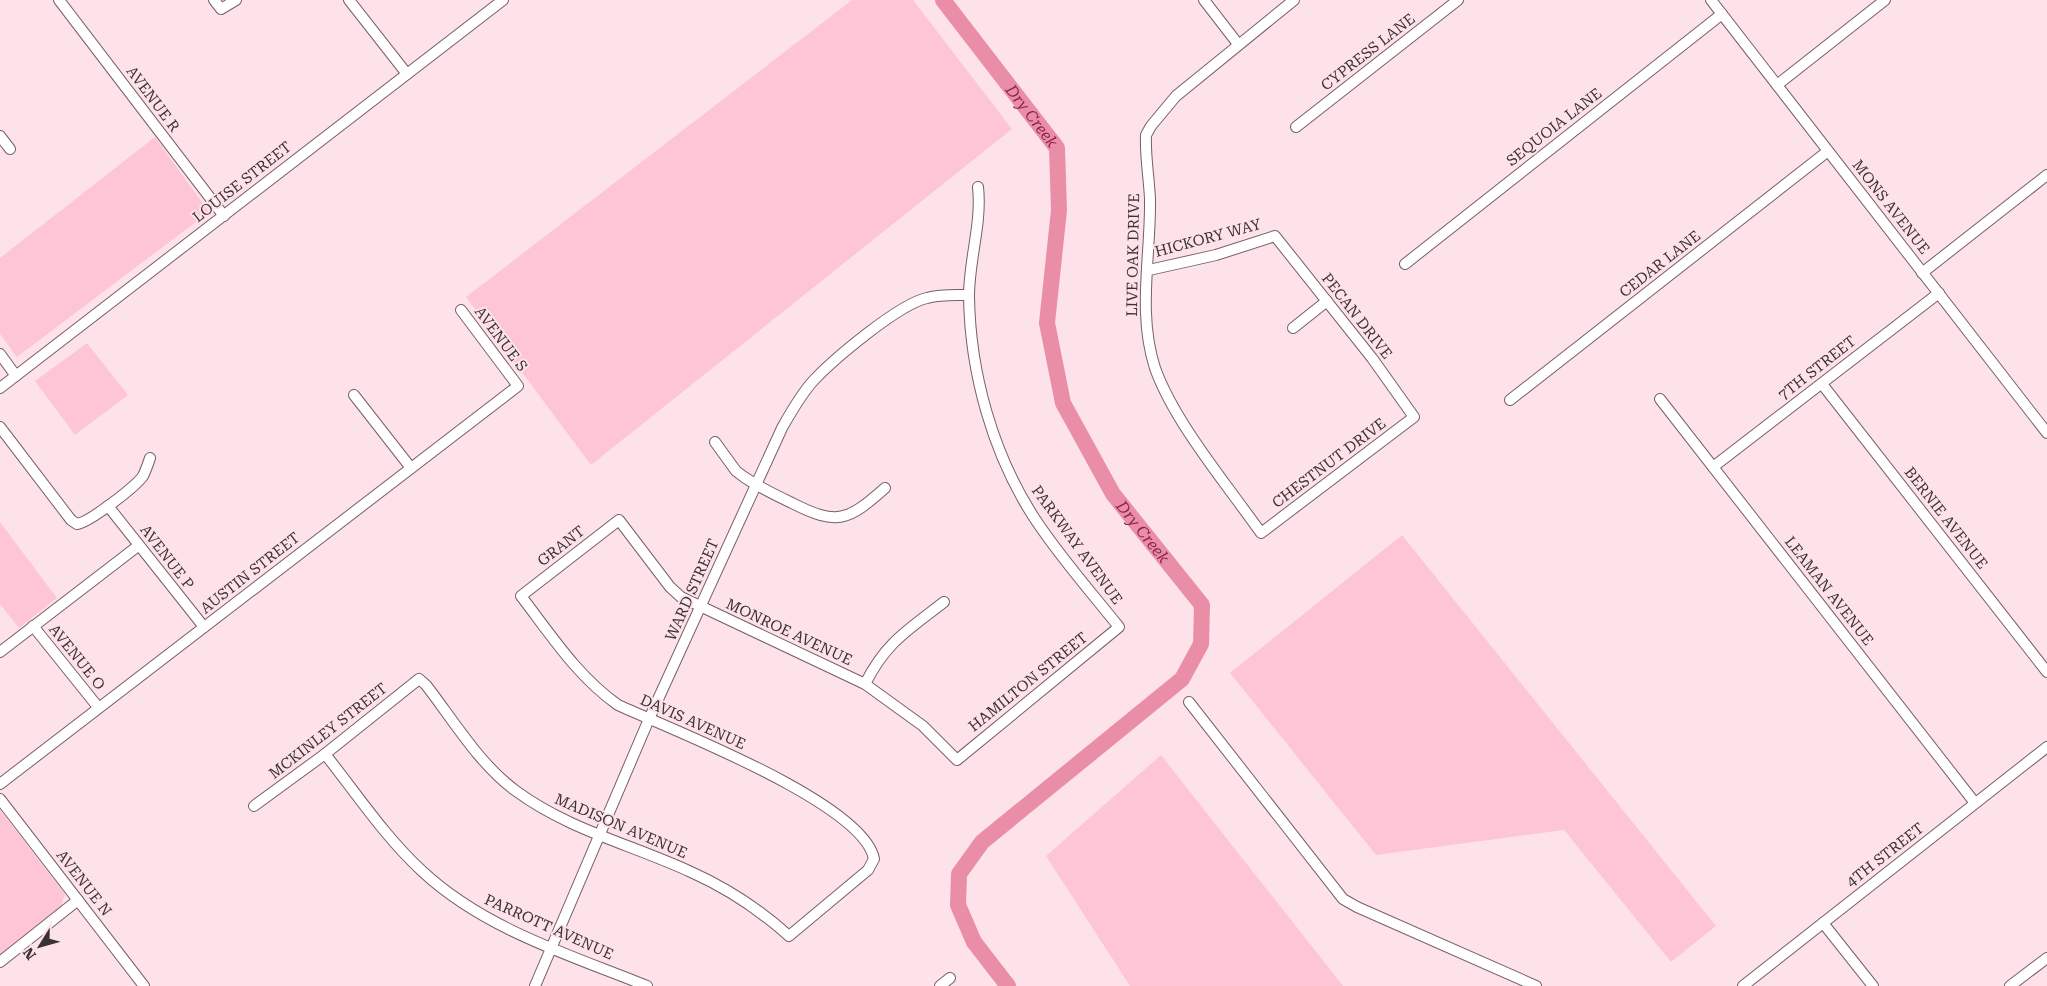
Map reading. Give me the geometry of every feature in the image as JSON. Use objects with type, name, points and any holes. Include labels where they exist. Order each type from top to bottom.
[{"type":"street","name":"AVENUE R","points":[[59,0],[224,216]]},
{"type":"street","points":[[214,0],[221,9],[236,0]]},
{"type":"street","points":[[349,0],[407,74]]},
{"type":"street","name":"LOUISE STREET","points":[[0,388],[503,0]]},
{"type":"street","points":[[1204,0],[1238,44]]},
{"type":"street","name":"LIVE OAK DRIVE","points":[[1261,534],[1191,435],[1162,384],[1149,344],[1144,305],[1149,270],[1150,198],[1146,134],[1176,96],[1294,0]]},
{"type":"street","name":"CYPRESS LANE","points":[[1296,127],[1458,0]]},
{"type":"street","name":"MONS AVENUE","points":[[1710,0],[2047,433]]},
{"type":"street","points":[[1777,85],[1884,0]]},
{"type":"street","name":"SEQUOIA LANE","points":[[1405,264],[1722,14]]},
{"type":"street","points":[[0,136],[10,149]]},
{"type":"street","name":"CEDAR LANE","points":[[1510,400],[1828,151]]},
{"type":"street","points":[[1922,272],[2047,175]]},
{"type":"street","name":"PARKWAY AVENUE","points":[[978,187],[980,208],[969,295],[972,341],[982,394],[997,440],[1016,486],[1051,540],[1119,627]]},
{"type":"street","name":"HICKORY WAY","points":[[1149,270],[1216,255],[1275,236]]},
{"type":"street","name":"PECAN DRIVE","points":[[1275,236],[1372,358],[1414,417]]},
{"type":"street","name":"7TH STREET","points":[[1713,467],[1938,293]]},
{"type":"street","name":"WARD STREET","points":[[535,986],[649,720],[782,428],[797,403],[813,381],[849,348],[909,304],[927,298],[969,295]]},
{"type":"street","points":[[1293,328],[1327,301]]},
{"type":"street","name":"AVENUE S","points":[[461,310],[518,386]]},
{"type":"street","points":[[0,354],[16,376]]},
{"type":"street","name":"BERNIE AVENUE","points":[[1822,384],[2047,672]]},
{"type":"street","name":"AUSTIN STREET","points":[[0,784],[518,386]]},
{"type":"street","points":[[354,395],[411,468]]},
{"type":"street","name":"LEAMAN AVENUE","points":[[1660,399],[1976,803]]},
{"type":"street","name":"CHESTNUT DRIVE","points":[[1261,534],[1414,417]]},
{"type":"street","points":[[0,427],[71,520],[77,524],[83,523],[108,506],[142,477],[150,458]]},
{"type":"street","points":[[715,442],[736,471],[756,485],[816,515],[830,518],[854,512],[885,488]]},
{"type":"street","name":"AVENUE P","points":[[108,506],[204,627]]},
{"type":"street","name":"MONROE AVENUE","points":[[619,520],[670,586],[681,597],[865,684],[923,726],[957,760]]},
{"type":"street","name":"GRANT","points":[[521,596],[619,520]]},
{"type":"street","points":[[0,652],[138,546]]},
{"type":"street","name":"DAVIS AVENUE","points":[[521,596],[591,685],[618,705],[738,759],[810,797],[846,822],[868,843],[873,852],[874,860],[868,870],[789,936]]},
{"type":"street","points":[[865,684],[876,662],[889,645],[944,602]]},
{"type":"street","name":"AVENUE O","points":[[33,626],[98,708]]},
{"type":"street","name":"HAMILTON STREET","points":[[957,760],[1119,627]]},
{"type":"street","name":"MCKINLEY STREET","points":[[254,806],[325,754],[419,679]]},
{"type":"street","name":"MADISON AVENUE","points":[[419,679],[426,685],[500,778],[552,814],[692,872],[720,886],[746,901],[789,936]]},
{"type":"street","points":[[1189,702],[1343,898],[1356,907],[1536,986]]},
{"type":"street","name":"4TH STREET","points":[[1743,986],[2047,748]]},
{"type":"street","name":"PARROTT AVENUE","points":[[325,754],[399,848],[422,872],[454,898],[495,922],[552,948],[647,986]]},
{"type":"street","name":"AVENUE N","points":[[0,799],[144,986]]},
{"type":"street","points":[[0,962],[78,900]]},
{"type":"street","points":[[1823,923],[1873,986]]},
{"type":"street","points":[[2010,986],[2047,958]]},
{"type":"street","points":[[940,986],[950,978]]},
{"type":"shaded area","points":[[852,0],[913,0],[1012,129],[591,465],[466,297]]},
{"type":"shaded area","points":[[155,137],[209,212],[17,357],[0,334],[0,258]]},
{"type":"shaded area","points":[[87,343],[128,395],[75,435],[35,381]]},
{"type":"shaded area","points":[[0,522],[57,598],[19,628],[0,604]]},
{"type":"shaded area","points":[[1402,535],[1716,926],[1671,962],[1564,830],[1376,855],[1230,673]]},
{"type":"shaded area","points":[[1161,755],[1343,986],[1130,986],[1046,856]]},
{"type":"shaded area","points":[[0,810],[65,894],[60,909],[0,956]]},
{"type":"waterway","name":"Dry Creek","points":[[943,0],[1057,148],[1059,210],[1047,323],[1063,403],[1113,494],[1202,605],[1201,644],[1182,679],[982,842],[959,874],[958,905],[974,942],[1008,986]]}]
